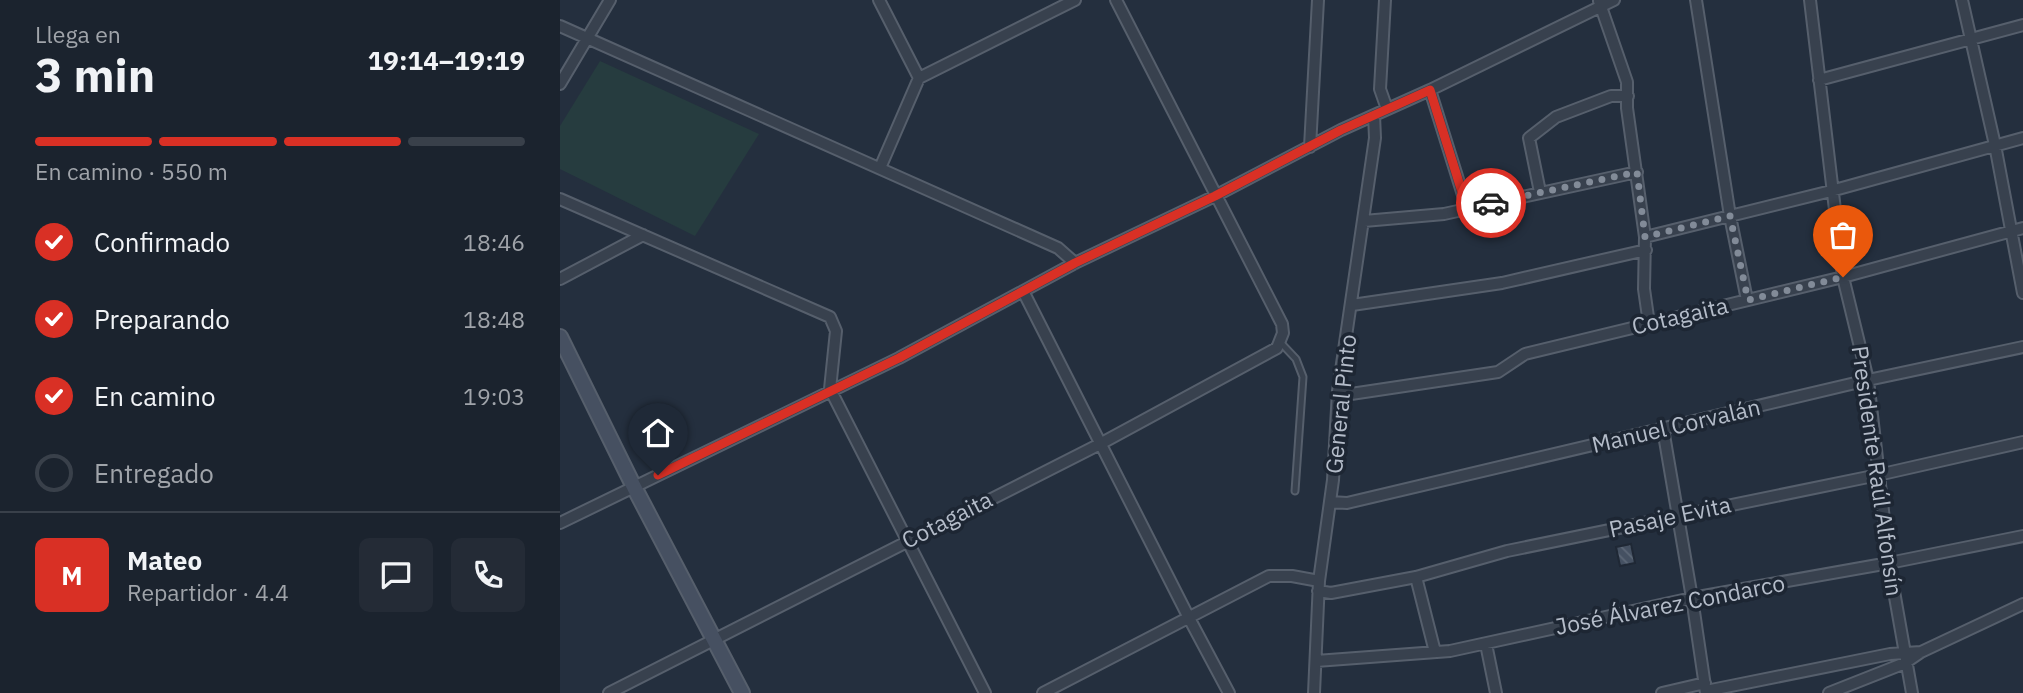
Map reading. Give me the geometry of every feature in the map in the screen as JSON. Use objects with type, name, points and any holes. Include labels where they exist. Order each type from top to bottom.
[{"type":"main road","points":[[560,337],[634,487],[742,693]]},
{"type":"street","points":[[560,84],[610,0]]},
{"type":"street","points":[[879,0],[919,78]]},
{"type":"street","points":[[880,169],[919,78],[1075,0]]},
{"type":"street","points":[[1116,0],[1282,324],[1280,342]]},
{"type":"street","points":[[1310,147],[1318,0]]},
{"type":"street","points":[[1385,0],[1380,89],[1387,109]]},
{"type":"street","points":[[560,523],[830,389],[899,358],[1075,263],[1430,90],[1600,3],[1614,0]]},
{"type":"street","points":[[1696,0],[1730,216],[1748,300]]},
{"type":"street","name":"Presidente Raúl Alfonsín","points":[[1810,0],[1843,277],[1868,380],[1889,563],[1912,693]]},
{"type":"street","points":[[1962,0],[1995,145],[2018,229],[2023,293]]},
{"type":"street","points":[[1600,3],[1623,68],[1628,96],[1628,117],[1645,237],[1643,289],[1648,324]]},
{"type":"street","points":[[1819,80],[2023,25]]},
{"type":"street","points":[[560,26],[1058,248],[1075,263]]},
{"type":"street","points":[[1430,90],[1467,208]]},
{"type":"street","points":[[1541,192],[1529,138],[1556,117],[1611,96],[1628,96]]},
{"type":"street","name":"General Pinto","points":[[1314,693],[1319,586],[1330,502],[1338,391],[1376,138],[1374,115]]},
{"type":"street","points":[[1645,237],[1831,191],[2023,138]]},
{"type":"street","points":[[1364,221],[1444,214],[1637,172]]},
{"type":"street","points":[[560,199],[830,317],[836,331],[830,389],[985,693]]},
{"type":"street","name":"Cotagaita","points":[[1338,391],[1351,394],[1498,372],[1525,354],[1843,277],[2018,229]]},
{"type":"street","points":[[560,279],[643,235]]},
{"type":"street","points":[[1352,305],[1502,284],[1646,250]]},
{"type":"street","points":[[1023,291],[1189,618],[1230,693]]},
{"type":"street","name":"Cotagaita","points":[[609,693],[1100,444],[1271,352],[1280,342]]},
{"type":"street","name":"Manuel Corvalán","points":[[1330,502],[1347,503],[1868,380],[2023,347]]},
{"type":"street","points":[[1662,429],[1706,689]]},
{"type":"street","name":"Pasaje Evita","points":[[1189,618],[1277,574],[1319,586],[1331,593],[1416,577],[1507,551],[1878,475],[2023,442]]},
{"type":"street","name":"José Álvarez Condarco","points":[[1316,661],[1435,652],[1486,644],[1692,598],[2023,536]]},
{"type":"street","points":[[1416,577],[1435,652]]},
{"type":"street","points":[[1829,693],[2023,604]]},
{"type":"street","points":[[1043,693],[1189,618]]},
{"type":"street","points":[[1486,644],[1496,693]]},
{"type":"street","points":[[1662,693],[1706,689],[1905,657]]},
{"type":"lane","points":[[1280,342],[1296,359],[1303,377],[1295,491]]},
{"type":"green space","points":[[600,61],[759,134],[695,236],[560,169],[560,126]]},
{"type":"building","points":[[1631,544],[1635,563],[1620,566],[1616,547]]},
{"type":"way so far","points":[[1491,203],[1637,172],[1645,237],[1730,216],[1748,300],[1843,277]]},
{"type":"route","points":[[658,475],[830,389],[899,358],[1075,263],[1215,196],[1341,130],[1430,90],[1467,208],[1491,203]]}]
